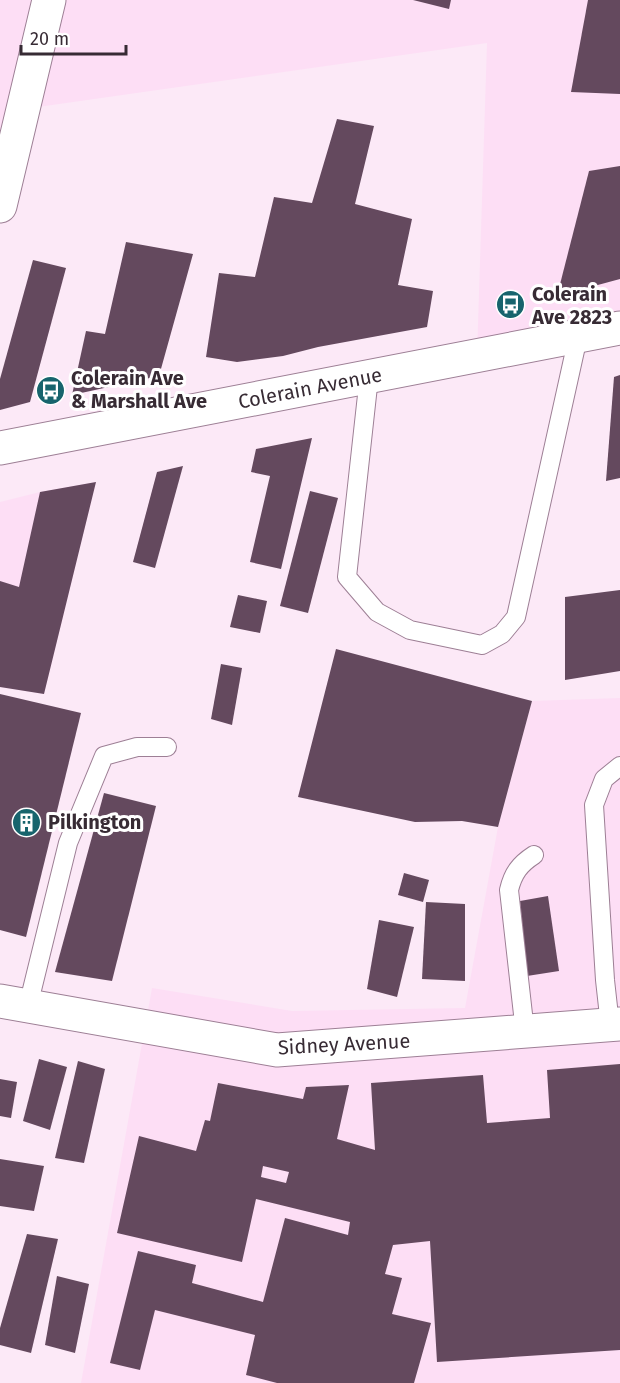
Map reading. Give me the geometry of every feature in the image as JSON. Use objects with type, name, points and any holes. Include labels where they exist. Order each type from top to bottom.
[{"type":"street","points":[[0,206],[49,0]]},
{"type":"street","name":"Colerain Avenue","points":[[0,448],[620,328]]},
{"type":"street","name":"Sidney Avenue","points":[[14,1004],[277,1050],[615,1025]]},
{"type":"lane","points":[[369,376],[347,577],[377,612],[410,630],[482,645],[502,634],[516,617],[578,336]]},
{"type":"lane","points":[[14,1004],[68,843],[104,756],[137,747],[167,747]]},
{"type":"lane","points":[[615,1025],[604,980],[594,806],[604,779],[620,766]]},
{"type":"lane","points":[[525,1032],[509,890],[513,875],[524,861],[534,855]]},
{"type":"shaded area","points":[[0,0],[620,0],[620,328],[477,356],[487,43],[24,109],[0,206]]},
{"type":"shaded area","points":[[96,482],[44,694],[0,687],[0,502]]},
{"type":"shaded area","points":[[620,698],[620,1383],[81,1383],[152,988],[292,1011],[465,1008],[498,827],[532,701]]},
{"type":"building","points":[[413,0],[451,0],[449,9]]},
{"type":"building","points":[[588,0],[620,0],[620,94],[571,92]]},
{"type":"building","points":[[337,119],[374,126],[355,204],[412,219],[398,285],[433,291],[427,327],[318,347],[283,356],[237,362],[206,357],[219,273],[255,277],[274,197],[312,203]]},
{"type":"building","points":[[620,166],[620,279],[557,296],[589,171]]},
{"type":"building","points":[[126,242],[193,254],[159,376],[72,395],[86,331],[105,334]]},
{"type":"building","points":[[33,260],[66,268],[30,402],[0,410],[0,379]]},
{"type":"building","points":[[620,375],[620,478],[606,481],[614,377]]},
{"type":"building","points":[[312,438],[281,569],[250,562],[270,476],[251,472],[256,449]]},
{"type":"building","points":[[183,466],[155,568],[133,562],[157,472]]},
{"type":"building","points":[[96,482],[44,694],[0,687],[0,581],[19,587],[40,492]]},
{"type":"building","points":[[310,491],[338,498],[308,613],[280,606]]},
{"type":"building","points":[[620,590],[620,671],[565,680],[565,597]]},
{"type":"building","points":[[238,595],[267,601],[260,633],[230,627]]},
{"type":"building","points":[[336,649],[532,701],[498,827],[462,821],[415,822],[298,797]]},
{"type":"building","points":[[221,664],[242,668],[232,725],[211,719]]},
{"type":"building","name":"Pilkington","points":[[0,694],[81,713],[26,937],[0,930]]},
{"type":"building","points":[[104,793],[156,806],[112,981],[55,972]]},
{"type":"building","points":[[404,873],[429,880],[423,902],[398,895]]},
{"type":"building","points":[[548,896],[559,971],[527,976],[520,901]]},
{"type":"building","points":[[426,902],[465,904],[465,981],[422,979]]},
{"type":"building","points":[[379,920],[414,927],[397,997],[367,989]]},
{"type":"building","points":[[39,1059],[67,1067],[50,1130],[23,1121]]},
{"type":"building","points":[[78,1061],[105,1069],[84,1163],[55,1158]]},
{"type":"building","points":[[620,1064],[620,1350],[437,1362],[430,1241],[393,1245],[385,1274],[402,1278],[392,1314],[431,1323],[414,1383],[277,1383],[246,1375],[255,1335],[155,1310],[140,1370],[110,1363],[138,1251],[196,1265],[192,1283],[263,1302],[285,1218],[348,1235],[350,1222],[256,1199],[242,1262],[117,1233],[139,1136],[196,1151],[205,1120],[210,1121],[218,1083],[303,1099],[306,1087],[349,1085],[337,1139],[375,1150],[371,1083],[483,1075],[487,1123],[550,1118],[547,1070]],"holes":[[[263,1166],[289,1172],[286,1183],[261,1177]]]},
{"type":"building","points":[[0,1079],[17,1082],[11,1118],[0,1116]]},
{"type":"building","points":[[0,1159],[44,1166],[34,1211],[0,1206]]},
{"type":"building","points":[[27,1234],[58,1239],[31,1353],[0,1345],[0,1328]]},
{"type":"building","points":[[57,1276],[89,1284],[75,1353],[45,1345]]},
{"type":"place","name":"Colerain Ave 2823","points":[[511,305]]},
{"type":"place","name":"Colerain Ave & Marshall Ave","points":[[50,390]]},
{"type":"place","name":"Pilkington","points":[[27,822]]}]
